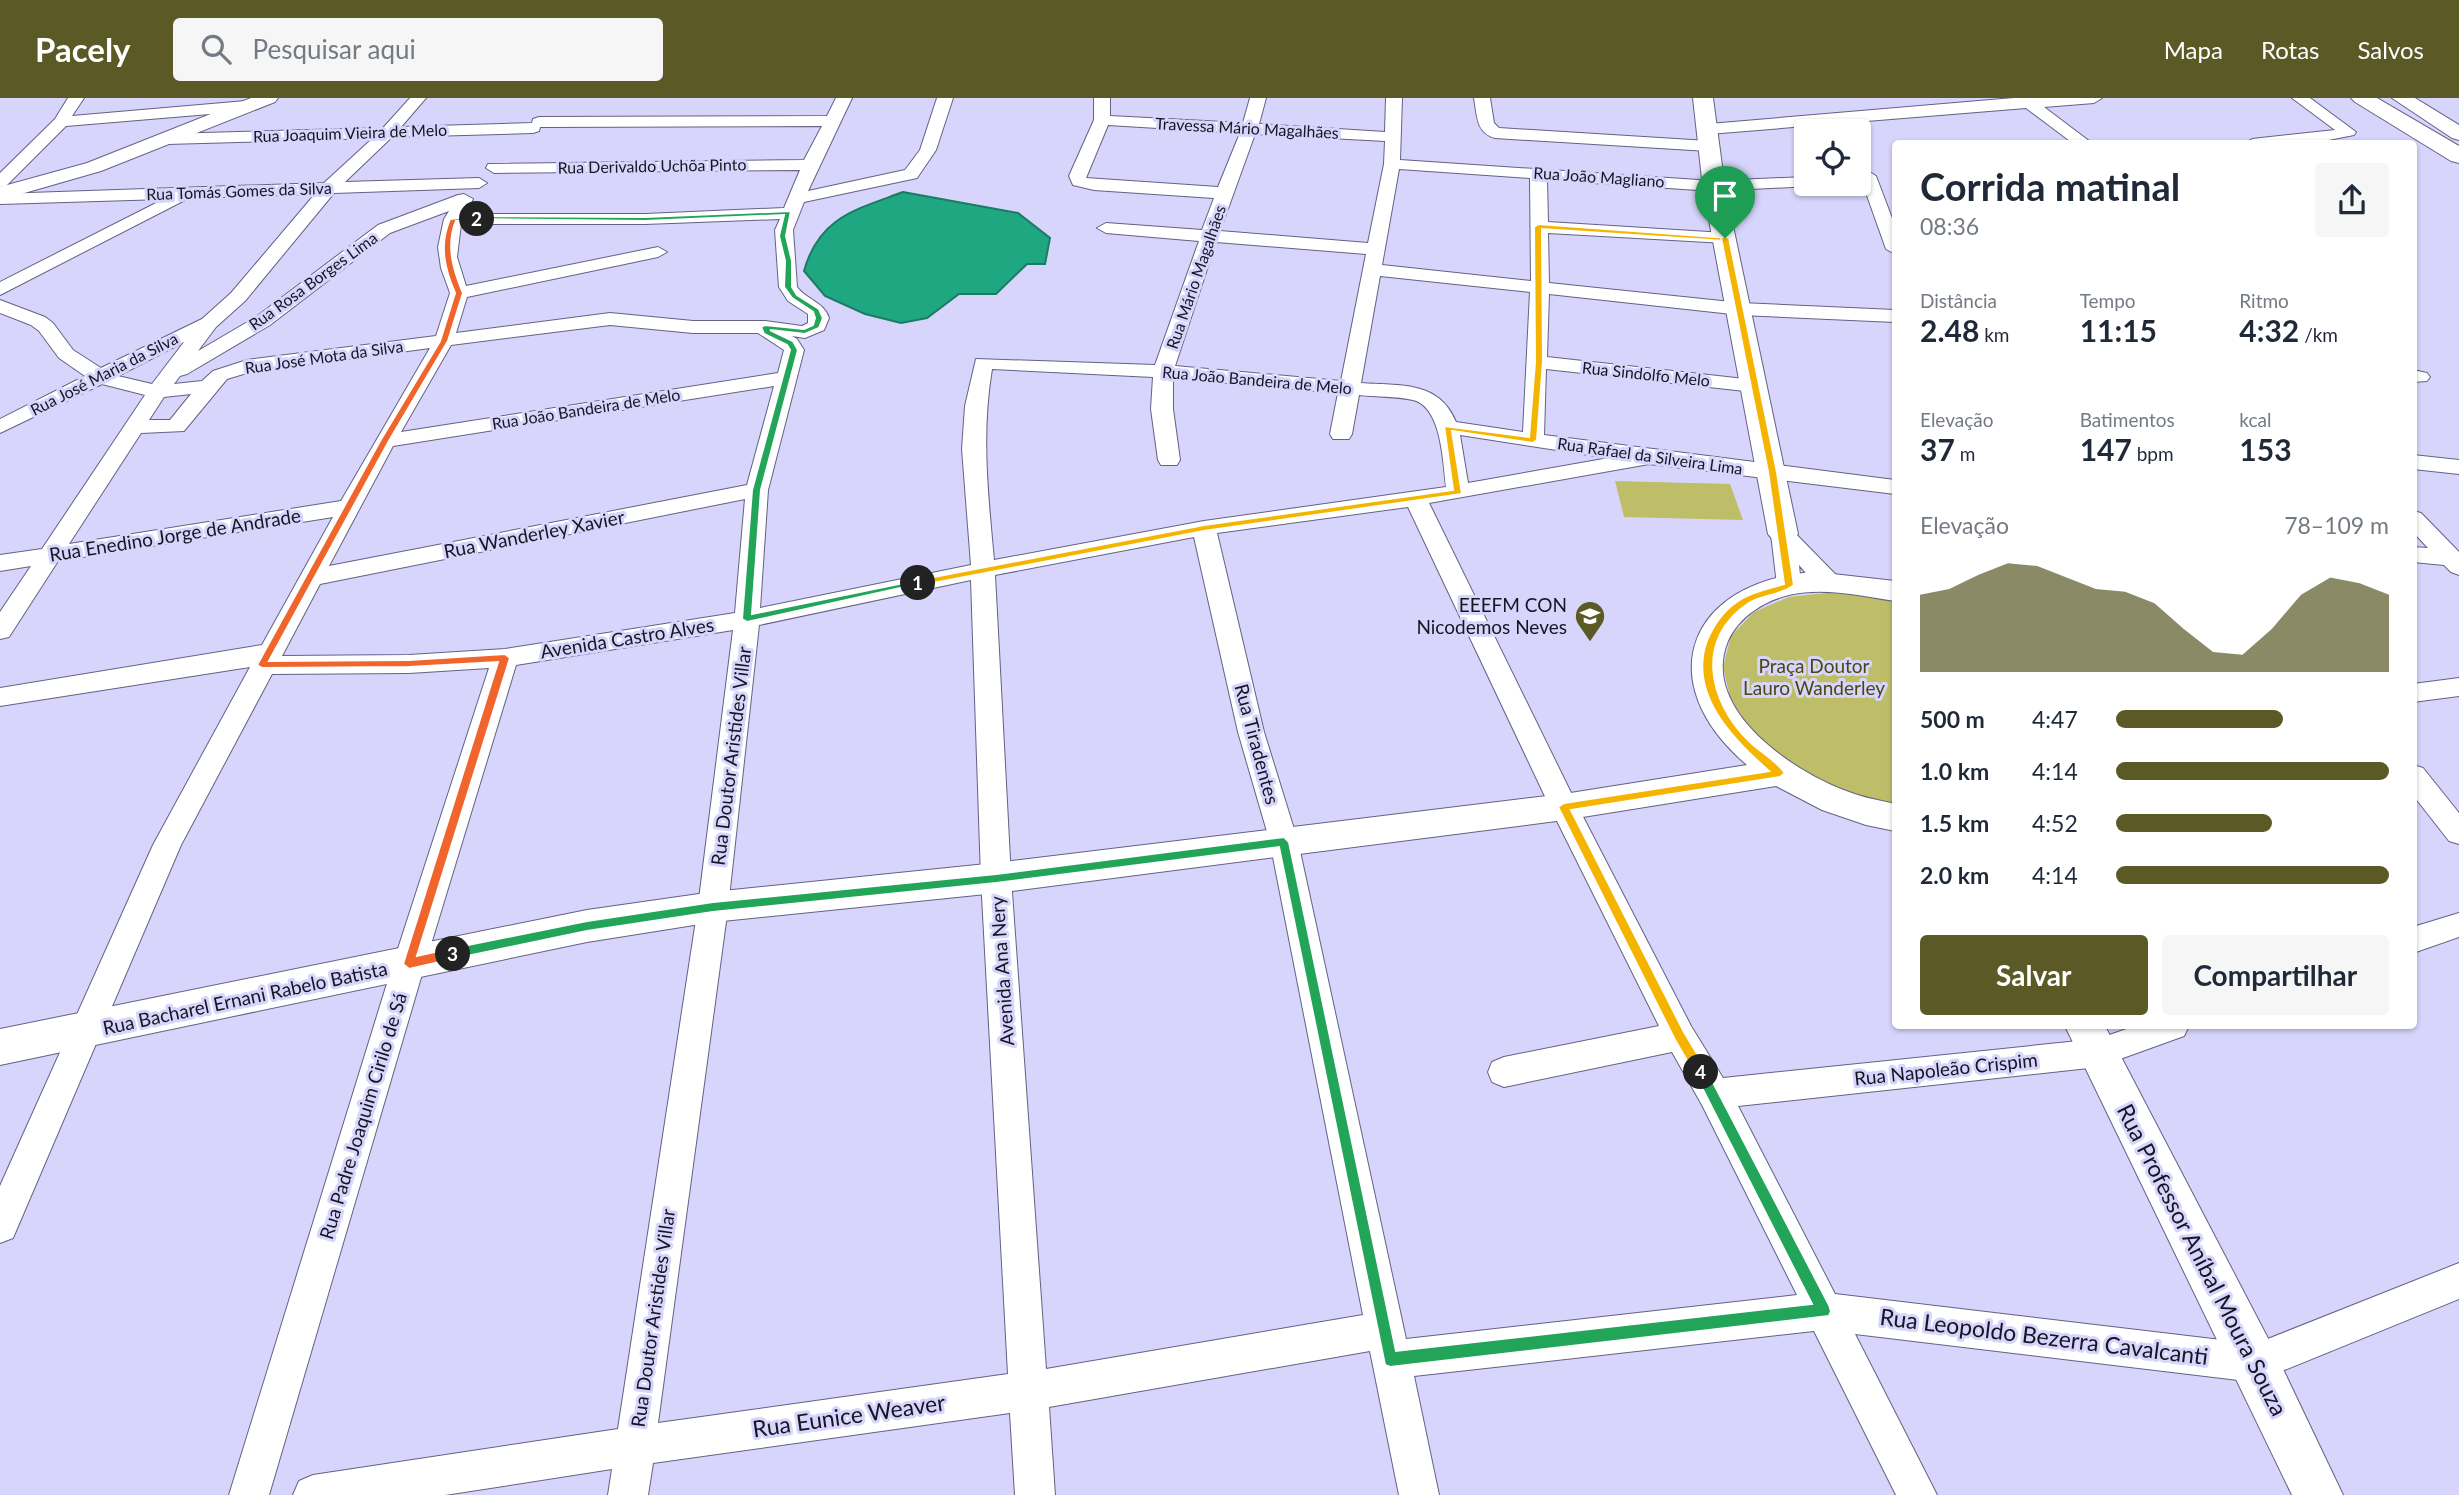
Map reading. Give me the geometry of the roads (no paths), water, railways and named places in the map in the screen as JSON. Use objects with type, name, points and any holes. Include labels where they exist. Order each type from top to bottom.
[{"type":"highway","points":[[2362,98],[2459,156]]},
{"type":"highway","points":[[2381,98],[2459,144]]},
{"type":"street","points":[[0,192],[61,121],[76,98]]},
{"type":"street","points":[[0,192],[94,167],[268,98]]},
{"type":"street","points":[[0,631],[162,384],[209,323],[238,298],[329,188],[387,133],[418,98]]},
{"type":"street","points":[[444,341],[610,319],[682,326],[765,327],[805,332],[817,327],[817,311],[795,297],[788,287],[788,261],[783,236],[791,206],[844,98]]},
{"type":"street","points":[[453,219],[645,219],[791,206],[911,174],[920,165],[942,114],[945,98]]},
{"type":"street","points":[[1102,98],[1102,120],[1077,176],[1079,181],[1094,185],[1224,193]]},
{"type":"street","name":"Rua Mário Magalhães","points":[[1169,460],[1162,410],[1163,371],[1258,98]]},
{"type":"street","points":[[1341,434],[1392,164],[1394,98]]},
{"type":"street","points":[[1482,98],[1486,125],[1495,133],[1708,137],[2025,101],[2094,98]]},
{"type":"street","points":[[1703,98],[1713,186],[1741,309],[1773,472],[1789,585]]},
{"type":"street","points":[[2294,140],[2348,132],[2300,98]]},
{"type":"street","points":[[2402,98],[2459,134]]},
{"type":"street","points":[[2025,101],[2079,140]]},
{"type":"street","points":[[61,121],[246,106]]},
{"type":"street","points":[[0,1226],[167,845],[384,441],[444,341],[459,293],[449,269],[446,248],[447,234],[453,219],[464,199],[552,106]]},
{"type":"street","name":"Travessa Mário Magalhães","points":[[1102,120],[1392,137]]},
{"type":"street","name":"Rua Joaquim Vieira de Melo","points":[[167,139],[387,133],[536,125],[834,121]]},
{"type":"street","name":"Rua João Magliano","points":[[1392,164],[1713,186],[1794,183]]},
{"type":"street","name":"Rua Derivaldo Uchõa Pinto","points":[[495,168],[810,165]]},
{"type":"street","points":[[1533,440],[1539,362],[1538,173]]},
{"type":"street","points":[[1871,181],[1892,237]]},
{"type":"street","name":"Rua Tomás Gomes da Silva","points":[[0,192],[190,192],[479,183]]},
{"type":"street","points":[[0,289],[190,192]]},
{"type":"street","name":"Rua Rosa Borges Lima","points":[[162,384],[263,321],[384,229],[464,199]]},
{"type":"street","points":[[1538,227],[1725,238]]},
{"type":"street","points":[[1106,228],[1377,248]]},
{"type":"street","points":[[459,293],[658,252]]},
{"type":"street","points":[[1374,270],[1741,309],[1892,316]]},
{"type":"street","points":[[0,306],[38,321],[46,327],[66,355],[100,377],[162,384]]},
{"type":"street","name":"Rua José Maria da Silva","points":[[0,427],[209,323]]},
{"type":"street","name":"Rua Doutor Aristides Villar","points":[[628,1495],[713,907],[747,619],[757,490],[794,350],[790,343],[767,332],[765,327]]},
{"type":"street","name":"Rua José Mota da Silva","points":[[135,427],[176,426],[220,375],[247,366],[444,341]]},
{"type":"street","name":"Rua Sindolfo Melo","points":[[1539,362],[1754,386]]},
{"type":"street","name":"Rua João Bandeira de Melo","points":[[983,363],[1163,371],[1425,397],[1438,406],[1447,427],[1458,492]]},
{"type":"street","name":"Avenida Ana Nery","points":[[983,363],[975,406],[972,449],[983,570],[996,878],[1035,1495]]},
{"type":"street","name":"Rua João Bandeira de Melo","points":[[384,441],[787,378]]},
{"type":"street","name":"Rua José Mota da Silva","points":[[162,384],[208,386]]},
{"type":"street","name":"Rua Rafael da Silveira Lima","points":[[1447,427],[1649,457],[1892,487]]},
{"type":"street","name":"Avenida Castro Alves","points":[[0,697],[265,659],[409,664],[505,658],[747,619],[1204,528],[1416,499],[1649,457]]},
{"type":"street","points":[[2417,462],[2459,467]]},
{"type":"street","name":"Rua Wanderley Xavier","points":[[310,579],[757,490]]},
{"type":"street","points":[[1416,499],[1564,807],[1679,1036],[1714,1094],[1917,1495]]},
{"type":"street","name":"Rua Enedino Jorge de Andrade","points":[[0,563],[349,507]]},
{"type":"street","points":[[2417,522],[2456,562]]},
{"type":"street","name":"Rua Tiradentes","points":[[1204,528],[1251,732],[1284,842],[1419,1495]]},
{"type":"street","points":[[1783,534],[1829,583]]},
{"type":"street","points":[[2417,555],[2456,562]]},
{"type":"street","points":[[1892,591],[1829,583],[1789,585],[1746,601],[1717,626],[1706,661],[1714,701],[1743,743],[1780,773],[1826,798],[1892,817]]},
{"type":"street","name":"Rua Padre Joaquim Cirilo de Sá","points":[[249,1495],[409,964],[505,658]]},
{"type":"street","points":[[2417,692],[2459,687]]},
{"type":"street","name":"Rua Bacharel Ernani Rabelo Batista","points":[[0,1048],[575,928],[713,907],[996,878],[1564,807],[1780,773]]},
{"type":"street","points":[[2417,780],[2459,833]]},
{"type":"street","points":[[2417,939],[2459,925]]},
{"type":"street","name":"Rua Napoleão Crispim","points":[[1714,1094],[2154,1029]]},
{"type":"street","points":[[1504,1072],[1679,1036]]},
{"type":"street","name":"Rua Professor Aníbal Moura Souza","points":[[2091,1039],[2255,1363],[2318,1495]]},
{"type":"street","name":"Rua Leopoldo Bezerra Cavalcanti","points":[[1823,1311],[2255,1363],[2459,1281]]},
{"type":"street","name":"Rua Eunice Weaver","points":[[322,1494],[634,1446],[1028,1391],[1387,1345],[1823,1311]]},
{"type":"place","name":"EEEFM CON Nicodemos Neves","points":[[1590,643]]},
{"type":"park label","name":"Praça Doutor Lauro Wanderley","points":[[1814,677]]}]
